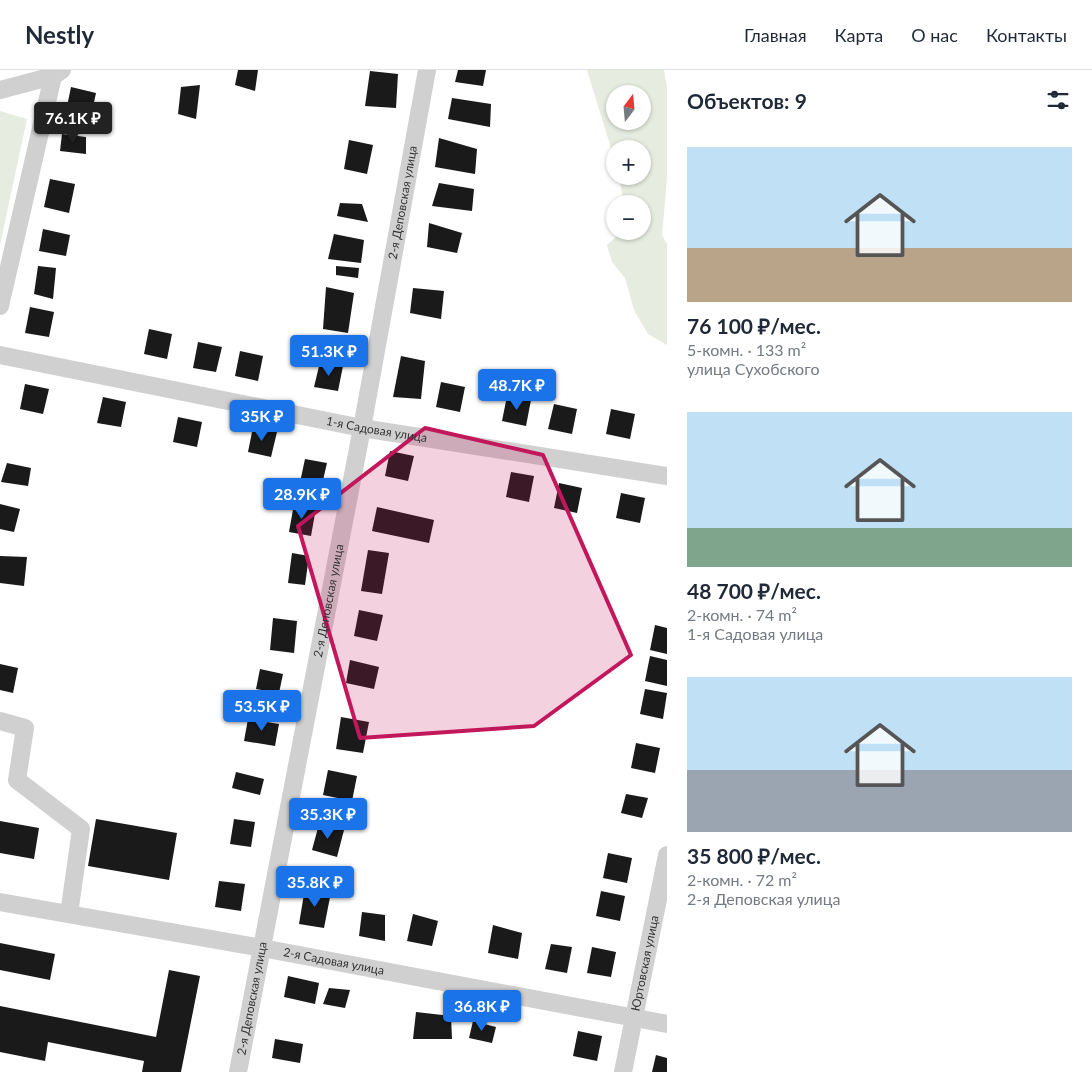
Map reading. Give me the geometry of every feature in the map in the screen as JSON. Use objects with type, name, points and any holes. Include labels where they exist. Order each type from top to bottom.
[{"type":"street","name":"2-я Деповская улица","points":[[238,1072],[362,428],[427,70]]},
{"type":"street","points":[[0,90],[58,73]]},
{"type":"street","points":[[0,306],[58,73]]},
{"type":"street","name":"1-я Садовая улица","points":[[0,355],[362,428],[667,476]]},
{"type":"street","points":[[0,721],[25,728],[17,780],[81,829],[69,914]]},
{"type":"street","name":"Юртовская улица","points":[[623,1072],[667,855]]},
{"type":"street","name":"2-я Садовая улица","points":[[0,902],[262,948],[667,1024]]},
{"type":"highlighted area","points":[[425,428],[543,455],[631,655],[534,726],[360,738],[298,526]]},
{"type":"shaded area","points":[[587,70],[664,70],[667,87],[667,179],[662,235],[667,244],[667,345],[648,334],[634,310],[625,278],[612,262],[607,245],[613,240],[651,240],[651,195],[622,195],[621,185],[651,185],[651,140],[609,140]]},
{"type":"shaded area","points":[[0,111],[27,119],[0,245]]},
{"type":"building","points":[[238,70],[258,70],[255,91],[235,85]]},
{"type":"building","points":[[458,70],[486,70],[483,86],[455,82]]},
{"type":"building","points":[[370,71],[398,74],[396,108],[365,106]]},
{"type":"building","points":[[200,85],[196,119],[178,114],[181,87]]},
{"type":"building","points":[[71,87],[96,93],[90,121],[65,116]]},
{"type":"building","points":[[452,98],[491,104],[490,127],[448,119]]},
{"type":"building","points":[[62,134],[86,137],[86,154],[60,151]]},
{"type":"building","points":[[439,138],[477,149],[475,174],[435,167]]},
{"type":"building","points":[[349,140],[373,145],[367,174],[344,169]]},
{"type":"building","points":[[50,179],[75,184],[69,213],[44,207]]},
{"type":"building","points":[[439,183],[474,189],[472,211],[432,206]]},
{"type":"building","points":[[340,203],[362,204],[368,222],[337,216]]},
{"type":"building","points":[[429,223],[462,233],[457,253],[427,247]]},
{"type":"building","points":[[43,229],[70,235],[66,256],[39,251]]},
{"type":"building","points":[[334,234],[364,240],[361,263],[328,259]]},
{"type":"building","points":[[38,266],[56,268],[53,299],[34,294]]},
{"type":"building","points":[[336,266],[359,268],[358,278],[336,275]]},
{"type":"building","points":[[326,287],[354,293],[348,333],[323,329]]},
{"type":"building","points":[[413,288],[444,291],[441,319],[410,313]]},
{"type":"building","points":[[30,307],[54,312],[49,337],[25,333]]},
{"type":"building","points":[[149,329],[172,334],[167,359],[144,354]]},
{"type":"building","points":[[198,342],[222,347],[216,372],[193,368]]},
{"type":"building","points":[[240,351],[263,356],[258,381],[235,376]]},
{"type":"building","points":[[401,356],[425,361],[421,399],[393,397]]},
{"type":"building","points":[[320,362],[343,366],[338,391],[314,387]]},
{"type":"building","points":[[441,382],[465,387],[460,412],[436,407]]},
{"type":"building","points":[[25,384],[49,389],[43,414],[20,409]]},
{"type":"building","points":[[507,396],[531,400],[526,426],[502,421]]},
{"type":"building","points":[[103,397],[126,402],[121,427],[97,423]]},
{"type":"building","points":[[554,404],[577,409],[572,434],[548,429]]},
{"type":"building","points":[[611,409],[635,414],[630,439],[606,434]]},
{"type":"building","points":[[178,417],[202,422],[197,447],[173,442]]},
{"type":"building","points":[[253,427],[277,432],[271,457],[248,452]]},
{"type":"building","points":[[390,451],[414,456],[408,481],[385,476]]},
{"type":"building","points":[[305,459],[327,463],[320,493],[299,487]]},
{"type":"building","points":[[7,463],[31,468],[28,486],[1,482]]},
{"type":"building","points":[[511,472],[534,476],[529,502],[506,497]]},
{"type":"building","points":[[559,483],[582,488],[577,513],[554,508]]},
{"type":"building","points":[[621,493],[645,498],[640,523],[616,518]]},
{"type":"building","points":[[0,504],[20,509],[14,532],[0,529]]},
{"type":"building","points":[[294,504],[316,508],[311,536],[289,532]]},
{"type":"building","points":[[377,507],[434,520],[429,543],[372,531]]},
{"type":"building","points":[[368,550],[389,553],[382,594],[361,591]]},
{"type":"building","points":[[292,553],[309,556],[305,585],[288,583]]},
{"type":"building","points":[[0,556],[27,557],[24,586],[0,583]]},
{"type":"building","points":[[359,610],[383,615],[377,641],[354,636]]},
{"type":"building","points":[[273,618],[297,621],[294,653],[270,650]]},
{"type":"building","points":[[655,625],[667,628],[667,654],[650,650]]},
{"type":"building","points":[[650,656],[667,660],[667,686],[645,681]]},
{"type":"building","points":[[350,660],[379,667],[374,689],[346,683]]},
{"type":"building","points":[[0,664],[18,668],[13,693],[0,690]]},
{"type":"building","points":[[260,669],[283,674],[279,693],[256,689]]},
{"type":"building","points":[[645,689],[667,693],[663,719],[640,714]]},
{"type":"building","points":[[341,717],[369,722],[363,753],[336,749]]},
{"type":"building","points":[[248,719],[279,724],[275,746],[244,741]]},
{"type":"building","points":[[636,743],[660,748],[655,773],[631,768]]},
{"type":"building","points":[[328,770],[357,776],[352,801],[323,795]]},
{"type":"building","points":[[236,772],[264,779],[260,795],[232,788]]},
{"type":"building","points":[[626,794],[648,798],[642,818],[621,813]]},
{"type":"building","points":[[96,819],[177,833],[169,880],[88,866]]},
{"type":"building","points":[[234,819],[255,822],[251,847],[230,844]]},
{"type":"building","points":[[0,821],[39,828],[34,859],[0,853]]},
{"type":"building","points":[[319,824],[344,830],[337,857],[312,850]]},
{"type":"building","points":[[608,853],[632,858],[627,883],[603,878]]},
{"type":"building","points":[[219,881],[245,884],[241,911],[215,907]]},
{"type":"building","points":[[305,888],[331,892],[324,928],[299,924]]},
{"type":"building","points":[[601,891],[625,896],[620,921],[596,916]]},
{"type":"building","points":[[362,912],[385,915],[385,941],[359,936]]},
{"type":"building","points":[[413,914],[438,921],[432,946],[407,941]]},
{"type":"building","points":[[493,925],[522,933],[518,959],[488,953]]},
{"type":"building","points":[[0,943],[55,954],[50,980],[0,970]]},
{"type":"building","points":[[551,944],[572,947],[567,973],[545,969]]},
{"type":"building","points":[[592,947],[616,952],[611,977],[587,973]]},
{"type":"building","points":[[169,970],[200,976],[181,1072],[142,1072],[144,1061],[48,1042],[45,1061],[0,1052],[0,1006],[156,1037]]},
{"type":"building","points":[[288,976],[319,983],[315,1004],[284,997]]},
{"type":"building","points":[[329,988],[350,990],[345,1008],[323,1004]]},
{"type":"building","points":[[416,1012],[451,1016],[452,1039],[413,1039]]},
{"type":"building","points":[[473,1021],[496,1027],[492,1043],[469,1038]]},
{"type":"building","points":[[578,1031],[602,1036],[597,1061],[573,1056]]},
{"type":"building","points":[[275,1039],[303,1044],[300,1063],[272,1058]]},
{"type":"building","points":[[656,1055],[667,1058],[667,1072],[652,1072]]}]
